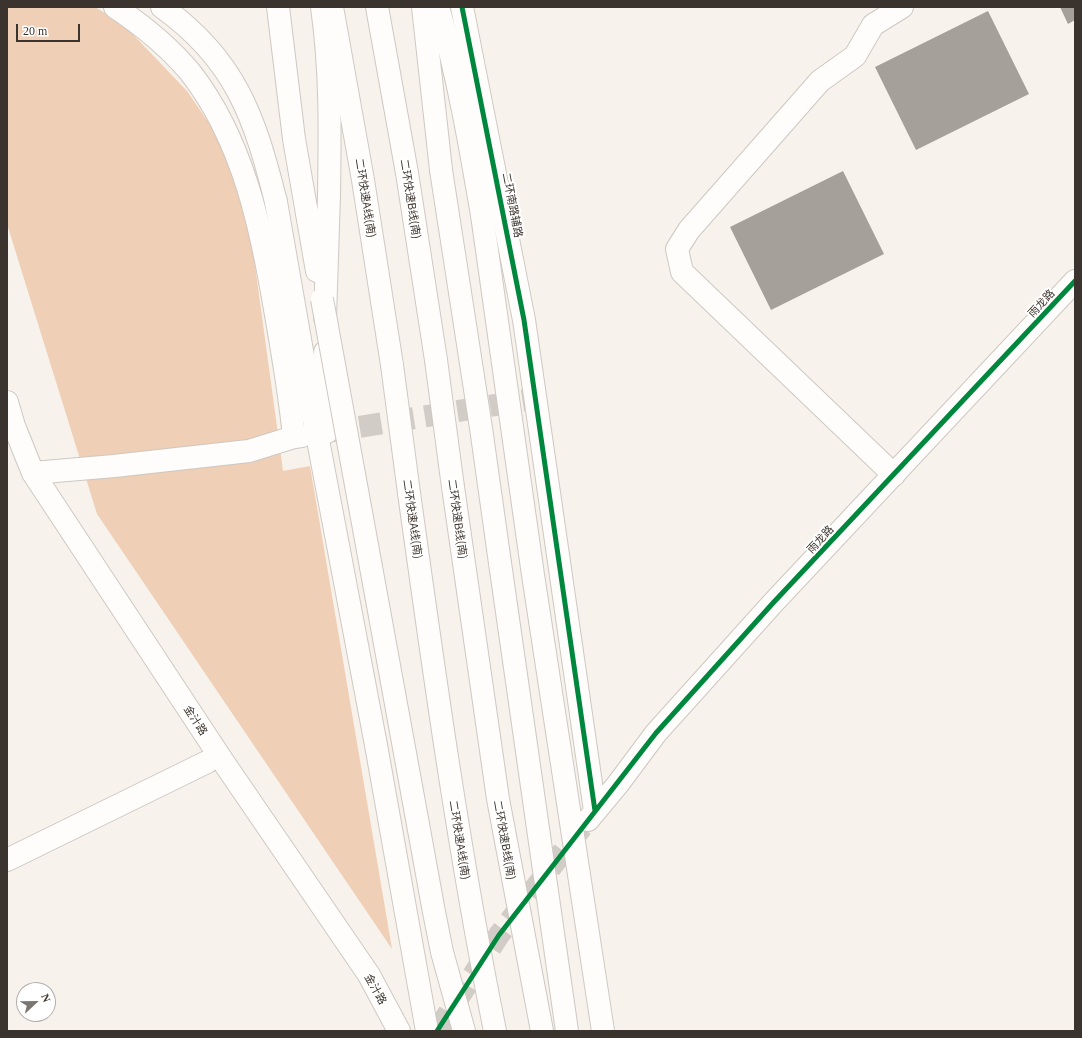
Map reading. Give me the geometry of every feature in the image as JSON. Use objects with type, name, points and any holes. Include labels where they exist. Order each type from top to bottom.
[{"type":"main road","points":[[33,473],[114,466],[249,451],[298,437],[265,252],[252,202],[234,148],[214,109],[190,72],[170,50],[115,7]]},
{"type":"main road","points":[[162,7],[182,22],[206,47],[225,68],[235,84],[256,130],[276,202],[313,414],[374,730],[427,1031]]},
{"type":"main road","points":[[278,7],[287,86],[304,196],[371,567],[434,912],[464,1031]]},
{"type":"main road","points":[[322,7],[329,65],[331,103],[325,314],[327,420],[334,516],[343,572]]},
{"type":"main road","name":"二环快速A线(南)","points":[[332,7],[371,226],[448,765],[470,900],[495,1031]]},
{"type":"main road","name":"二环快速B线(南)","points":[[377,7],[407,173],[498,799],[542,1031]]},
{"type":"main road","points":[[424,7],[441,170],[481,428],[567,1031]]},
{"type":"main road","points":[[438,7],[456,78],[470,143],[482,216]]},
{"type":"main road","points":[[454,7],[482,216],[541,626],[603,1031]]},
{"type":"main road","name":"二环南路辅路","points":[[462,7],[511,250],[591,815]]},
{"type":"main road","points":[[894,475],[682,272],[677,250],[689,230],[820,81],[855,56],[873,25],[902,7]]},
{"type":"main road","name":"雨龙路","points":[[591,815],[618,784],[656,733],[773,603],[1075,281]]},
{"type":"main road","name":"金汁路","points":[[7,402],[10,426],[33,473],[220,757],[369,975],[399,1031]]},
{"type":"main road","points":[[7,860],[207,762]]},
{"type":"shaded area","points":[[7,7],[95,7],[123,24],[187,91],[222,142],[249,221],[283,471],[310,466],[392,949],[97,514],[7,224]]},
{"type":"building","points":[[1060,7],[1075,7],[1075,20],[1068,24]]},
{"type":"building","points":[[988,11],[1029,94],[916,150],[875,67]]},
{"type":"building","points":[[843,171],[884,254],[771,310],[730,227]]},
{"type":"tunnel","points":[[327,432],[527,400]]},
{"type":"tunnel","points":[[437,1031],[499,935],[582,827]]},
{"type":"cycle path","points":[[462,7],[524,320],[595,811]]},
{"type":"cycle path","points":[[437,1031],[499,935],[656,733],[773,603],[1075,281]]}]
